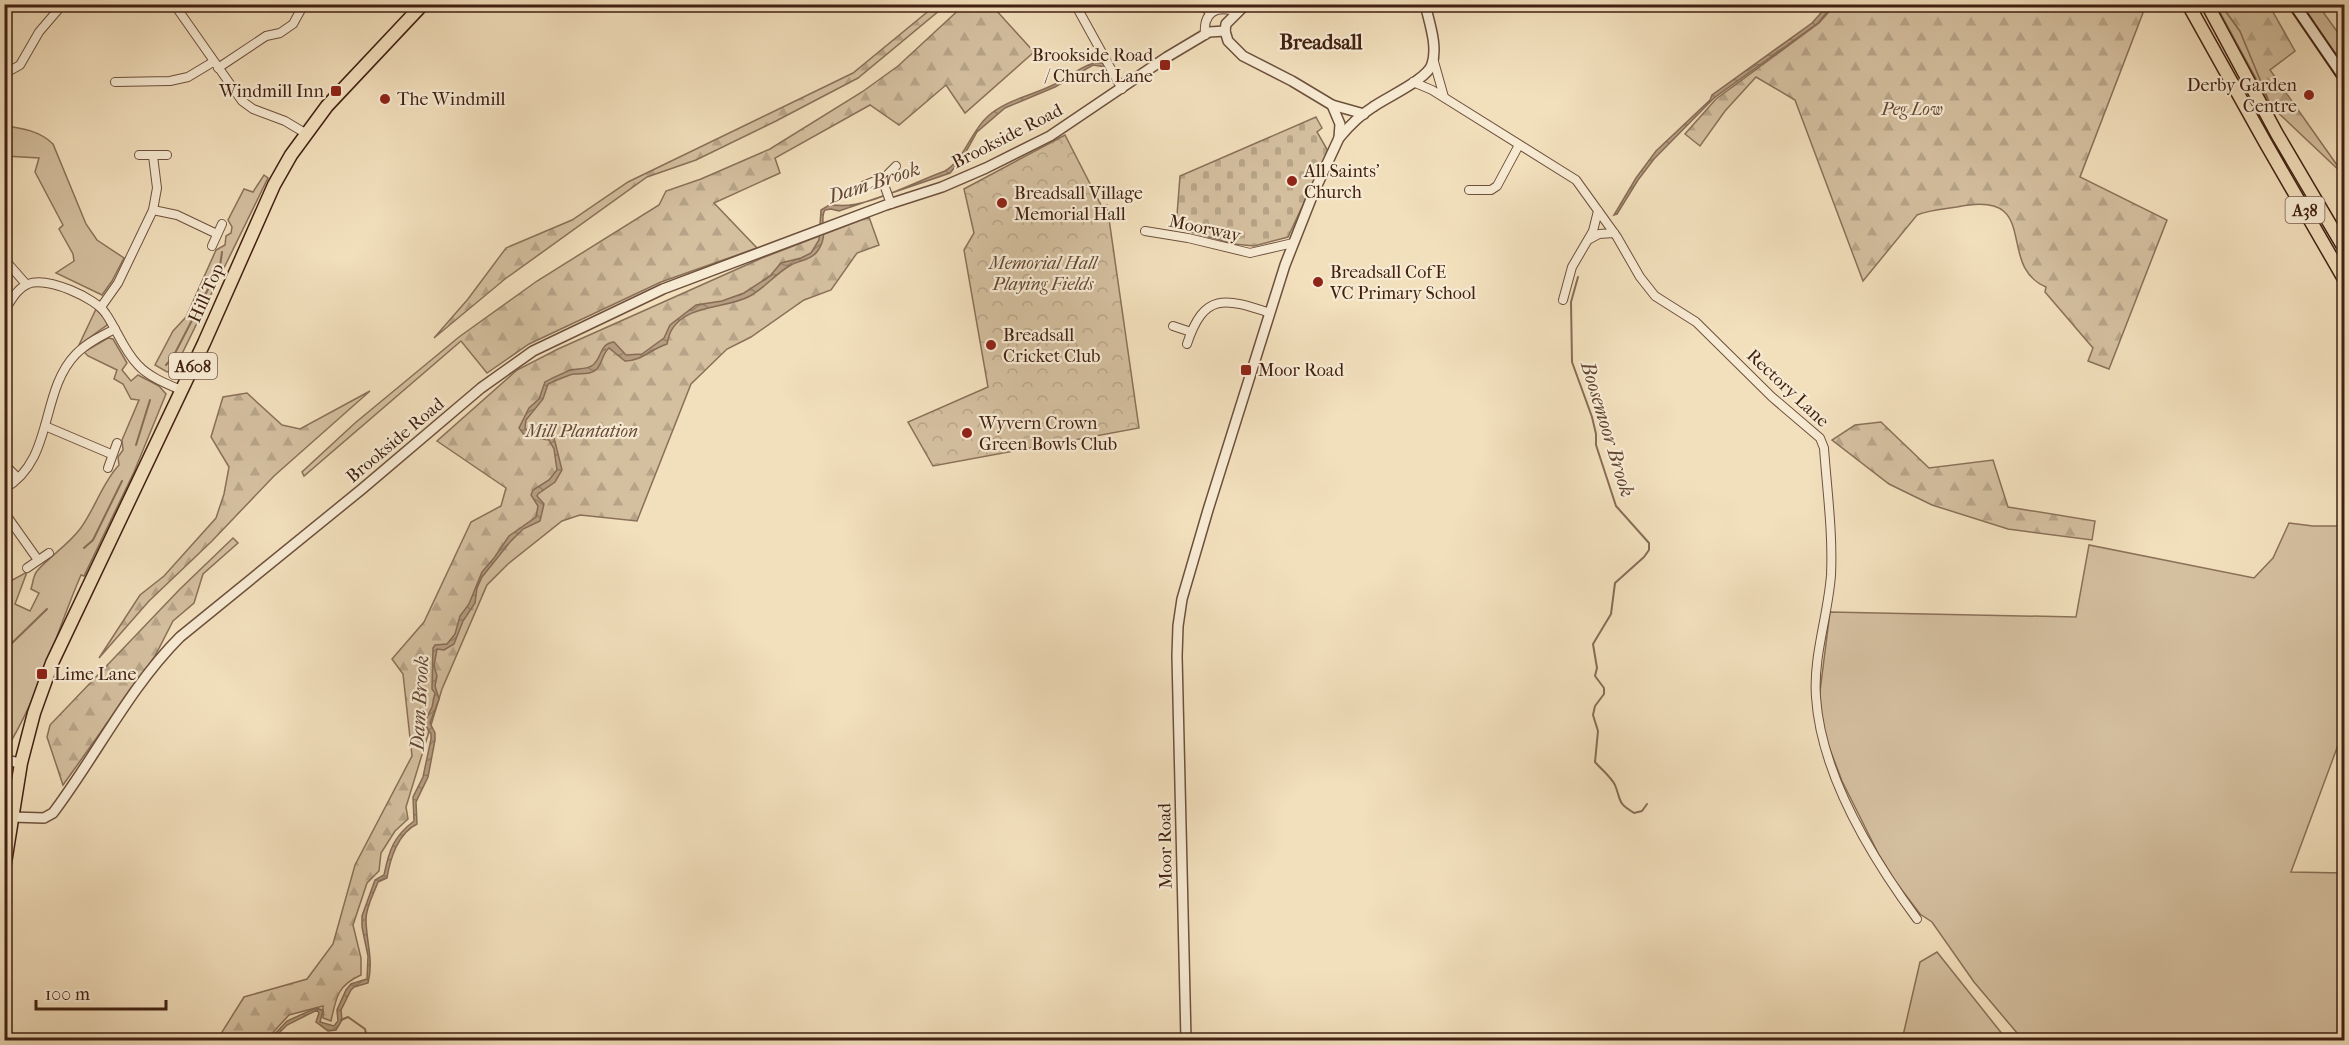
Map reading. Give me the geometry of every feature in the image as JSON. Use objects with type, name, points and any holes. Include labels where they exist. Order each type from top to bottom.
[{"type":"main road","name":"Hill Top","points":[[21,763],[34,713],[52,663],[182,390],[274,185],[305,133],[327,106],[423,4]]},
{"type":"main road","name":"A38","points":[[2188,4],[2344,279]]},
{"type":"main road","name":"A38","points":[[2207,4],[2277,134],[2344,248]]},
{"type":"main road","points":[[2294,4],[2344,77]]},
{"type":"main road","name":"A608","points":[[4,869],[21,763]]},
{"type":"street","points":[[4,74],[20,65],[39,32],[63,4]]},
{"type":"street","points":[[174,4],[215,65],[246,105],[285,121],[305,133]]},
{"type":"street","points":[[115,82],[170,81],[188,77],[215,65],[266,36],[280,33],[293,24],[304,4]]},
{"type":"street","points":[[1075,4],[1122,88]]},
{"type":"street","points":[[1200,4],[1211,13]]},
{"type":"street","points":[[1209,4],[1211,13]]},
{"type":"street","points":[[1246,4],[1226,24],[1225,30],[1231,46],[1243,56],[1332,105],[1364,114]]},
{"type":"street","points":[[1413,82],[1430,70],[1433,58],[1433,43],[1425,4]]},
{"type":"street","points":[[1205,35],[1205,21],[1211,13],[1221,9],[1237,12]]},
{"type":"street","name":"Brookside Road","points":[[12,817],[44,818],[53,813],[150,672],[180,637],[370,482],[496,375],[533,351],[663,289],[828,227],[890,201],[954,182],[1022,151],[1059,130],[1205,35],[1213,31],[1225,30]]},
{"type":"street","points":[[1433,58],[1444,97]]},
{"type":"street","name":"Rectory Lane","points":[[1413,82],[1444,97],[1576,180],[1655,296],[1707,332],[1772,397],[1820,438],[1824,448],[1830,515],[1831,576],[1816,672],[1820,730],[1837,780],[1868,846],[1917,919]]},
{"type":"street","name":"Moor Road","points":[[1186,1041],[1178,626],[1182,600],[1208,510],[1293,243],[1339,138],[1364,114],[1413,82]]},
{"type":"street","points":[[1332,105],[1340,124],[1339,138]]},
{"type":"street","points":[[1468,190],[1485,191],[1497,186],[1519,145]]},
{"type":"street","points":[[139,155],[168,155]]},
{"type":"street","points":[[101,307],[118,283],[153,210],[157,188],[153,156]]},
{"type":"street","points":[[863,186],[882,179],[896,166]]},
{"type":"street","points":[[882,179],[890,201]]},
{"type":"street","points":[[153,210],[177,215],[217,234]]},
{"type":"street","points":[[1563,300],[1572,267],[1597,220],[1598,211]]},
{"type":"street","points":[[212,246],[222,224]]},
{"type":"street","name":"Moorway","points":[[1145,231],[1188,238],[1250,253],[1293,243]]},
{"type":"street","points":[[1588,239],[1599,234],[1614,233]]},
{"type":"street","points":[[4,259],[26,284]]},
{"type":"street","points":[[4,311],[19,289],[34,282],[53,283],[92,300],[101,307],[136,364],[146,373],[182,390]]},
{"type":"street","points":[[1187,344],[1191,332],[1204,311],[1211,306],[1222,302],[1234,302],[1270,313]]},
{"type":"street","points":[[1173,326],[1191,332]]},
{"type":"street","points":[[4,489],[18,478],[36,456],[53,394],[70,360],[90,342],[115,330]]},
{"type":"street","points":[[45,426],[111,454]]},
{"type":"street","points":[[108,468],[111,454],[117,443]]},
{"type":"street","points":[[4,464],[18,478]]},
{"type":"street","points":[[4,512],[39,560]]},
{"type":"street","points":[[27,568],[49,553]]},
{"type":"street","points":[[4,760],[21,763]]},
{"type":"green space","points":[[937,4],[946,5],[858,78],[696,160],[647,177],[505,279],[434,338],[468,299],[506,248],[572,220],[628,182],[853,73]]},
{"type":"green space","points":[[964,5],[997,5],[995,9],[1034,52],[965,113],[946,85],[899,125],[870,105],[775,158],[780,173],[714,203],[757,248],[661,282],[529,344],[487,373],[461,341],[304,476],[302,472],[355,423],[459,337],[537,281],[659,205],[666,191],[701,179],[770,149],[862,92],[898,66]]},
{"type":"green space","name":"Peg Low","points":[[1835,5],[2146,5],[2080,177],[2167,220],[2109,369],[2088,361],[2093,348],[2045,292],[2046,287],[2031,277],[2022,263],[2010,219],[2000,209],[1984,204],[1917,215],[1863,281],[1795,100],[1756,77],[1725,111],[1700,146],[1685,134],[1716,99],[1819,23]]},
{"type":"green space","points":[[2216,5],[2221,5],[2240,31],[2271,106]]},
{"type":"green space","points":[[2221,5],[2269,5],[2295,51],[2270,70],[2344,175],[2271,106],[2240,31]]},
{"type":"green space","points":[[2300,5],[2318,5],[2344,41],[2344,66]]},
{"type":"green space","points":[[1316,117],[1322,128],[1317,132],[1328,151],[1288,237],[1254,246],[1234,244],[1176,228],[1180,176]]},
{"type":"green space","points":[[5,126],[37,133],[53,144],[86,224],[97,240],[124,258],[102,295],[56,273],[74,261],[73,254],[59,229],[63,225],[35,172],[39,158],[5,156]]},
{"type":"green space","name":"Memorial Hall Playing Fields","points":[[1065,135],[1102,207],[1107,205],[1139,428],[933,466],[908,422],[988,387],[964,250],[974,233],[964,189]]},
{"type":"green space","points":[[264,175],[268,178],[174,370],[167,372],[155,365],[173,331],[186,317],[216,250],[225,245],[226,236],[231,233],[232,227],[228,220],[244,189],[253,192]]},
{"type":"green space","name":"Mill Plantation","points":[[869,217],[879,245],[857,253],[831,290],[804,300],[751,337],[727,349],[691,384],[637,521],[580,515],[562,521],[508,564],[487,585],[442,689],[406,807],[408,819],[395,831],[381,853],[379,871],[367,883],[353,925],[361,958],[361,975],[347,983],[339,993],[331,1021],[323,1018],[323,1006],[289,1015],[266,1040],[217,1040],[244,997],[307,979],[333,944],[355,865],[412,756],[403,674],[392,659],[424,622],[471,522],[501,506],[506,488],[437,441],[517,370],[558,349],[762,258]]},
{"type":"green space","points":[[96,309],[107,321],[107,325],[79,345]]},
{"type":"green space","points":[[108,338],[113,339],[127,363],[122,370],[131,381],[138,375],[159,386],[166,394],[134,472],[84,576],[81,575],[31,703],[10,743],[5,743],[4,664],[9,654],[9,646],[5,647],[5,584],[27,572],[15,604],[30,611],[39,593],[31,589],[36,573],[80,529],[119,465],[118,457],[123,450],[122,440],[139,400],[131,399],[123,384],[114,379],[117,370],[84,352]]},
{"type":"green space","points":[[370,391],[274,476],[212,541],[149,601],[99,658],[140,595],[164,576],[216,518],[224,494],[229,467],[211,437],[223,397],[247,393],[282,425],[300,429]]},
{"type":"green space","points":[[1881,422],[1929,468],[1993,460],[2008,507],[2095,521],[2092,540],[2008,529],[1932,505],[1889,484],[1832,440],[1855,425]]},
{"type":"green space","points":[[2289,523],[2344,526],[2344,729],[2291,872],[2344,873],[2344,1040],[2023,1040],[1974,982],[1932,922],[1920,914],[1895,881],[1879,855],[1842,781],[1817,715],[1830,612],[2076,617],[2089,545],[2254,578],[2273,558]]},
{"type":"green space","points":[[233,538],[238,543],[203,574],[194,603],[173,621],[155,656],[63,785],[47,737],[50,725],[180,589]]},
{"type":"green space","points":[[1937,952],[2007,1040],[1902,1040],[1920,962]]},
{"type":"water","points":[[1828,5],[1833,5],[1818,23],[1714,98],[1654,159],[1617,214],[1614,215],[1636,178],[1656,151],[1710,100],[1712,95],[1812,23]]},
{"type":"water","points":[[1104,63],[1106,67],[1093,65],[1055,87],[1005,108],[977,132],[963,157],[950,173],[892,193],[952,166],[981,123],[1002,106],[1053,85],[1088,65]]},
{"type":"water","points":[[868,201],[839,211],[825,210],[823,240],[816,253],[786,268],[750,296],[686,316],[677,322],[667,344],[642,357],[625,361],[609,348],[595,371],[572,374],[548,384],[543,399],[526,420],[525,428],[530,433],[549,435],[554,438],[562,470],[555,482],[537,496],[544,504],[540,521],[523,529],[510,542],[482,577],[477,588],[475,603],[463,621],[454,644],[444,650],[437,649],[434,666],[437,676],[435,686],[439,699],[430,723],[435,733],[435,740],[428,777],[416,802],[417,824],[410,828],[400,840],[390,863],[387,878],[378,882],[367,910],[366,927],[370,966],[368,983],[351,990],[341,1010],[342,1020],[336,1030],[328,1031],[316,1022],[319,1013],[317,1010],[287,1025],[272,1040],[269,1040],[287,1021],[316,1008],[323,1010],[320,1022],[334,1026],[338,1021],[337,1010],[346,990],[351,984],[367,979],[368,956],[362,916],[375,880],[384,875],[393,844],[414,821],[413,797],[423,777],[431,739],[431,734],[424,723],[432,707],[435,693],[432,689],[433,648],[435,645],[447,644],[455,634],[460,616],[469,604],[482,572],[509,536],[536,517],[538,506],[531,495],[533,490],[549,480],[557,470],[554,449],[549,440],[525,436],[519,428],[529,408],[539,399],[545,382],[570,370],[591,367],[609,343],[614,342],[626,355],[642,354],[664,338],[670,325],[696,305],[722,301],[744,293],[770,276],[781,263],[811,253],[819,240],[821,210],[831,204],[843,206]]},
{"type":"waterway","points":[[166,365],[173,357],[220,266],[222,252]]},
{"type":"waterway","name":"Boosemoor Brook","points":[[1578,277],[1571,302],[1572,362],[1592,417],[1596,445],[1616,506],[1649,543],[1649,550],[1644,557],[1615,583],[1611,614],[1593,644],[1597,668],[1595,676],[1604,688],[1604,694],[1595,706],[1593,715],[1598,731],[1595,762],[1613,782],[1625,807],[1634,813],[1642,811],[1647,804]]},
{"type":"waterway","points":[[136,445],[150,400]]},
{"type":"waterway","points":[[84,548],[93,540],[122,481]]},
{"type":"waterway","points":[[9,646],[47,609]]},
{"type":"waterway","points":[[341,1020],[348,1017],[365,1029],[367,1038]]},
{"type":"place","name":"Brookside Road / Church Lane","points":[[1165,65]]},
{"type":"place","name":"Windmill Inn","points":[[336,91]]},
{"type":"place","name":"Derby Garden Centre","points":[[2309,95]]},
{"type":"place","name":"The Windmill","points":[[385,99]]},
{"type":"place","name":"All Saints' Church","points":[[1292,181]]},
{"type":"place","name":"Breadsall Village Memorial Hall","points":[[1002,203]]},
{"type":"place","name":"Breadsall CofE VC Primary School","points":[[1318,282]]},
{"type":"place","name":"Breadsall Cricket Club","points":[[991,345]]},
{"type":"place","name":"Moor Road","points":[[1246,370]]},
{"type":"place","name":"Wyvern Crown Green Bowls Club","points":[[967,433]]},
{"type":"place","name":"Lime Lane","points":[[42,674]]},
{"type":"district","name":"Breadsall","points":[[1321,42]]},
{"type":"water label","name":"Dam Brook","points":[[874,182]]},
{"type":"water label","name":"Dam Brook","points":[[419,703]]}]
